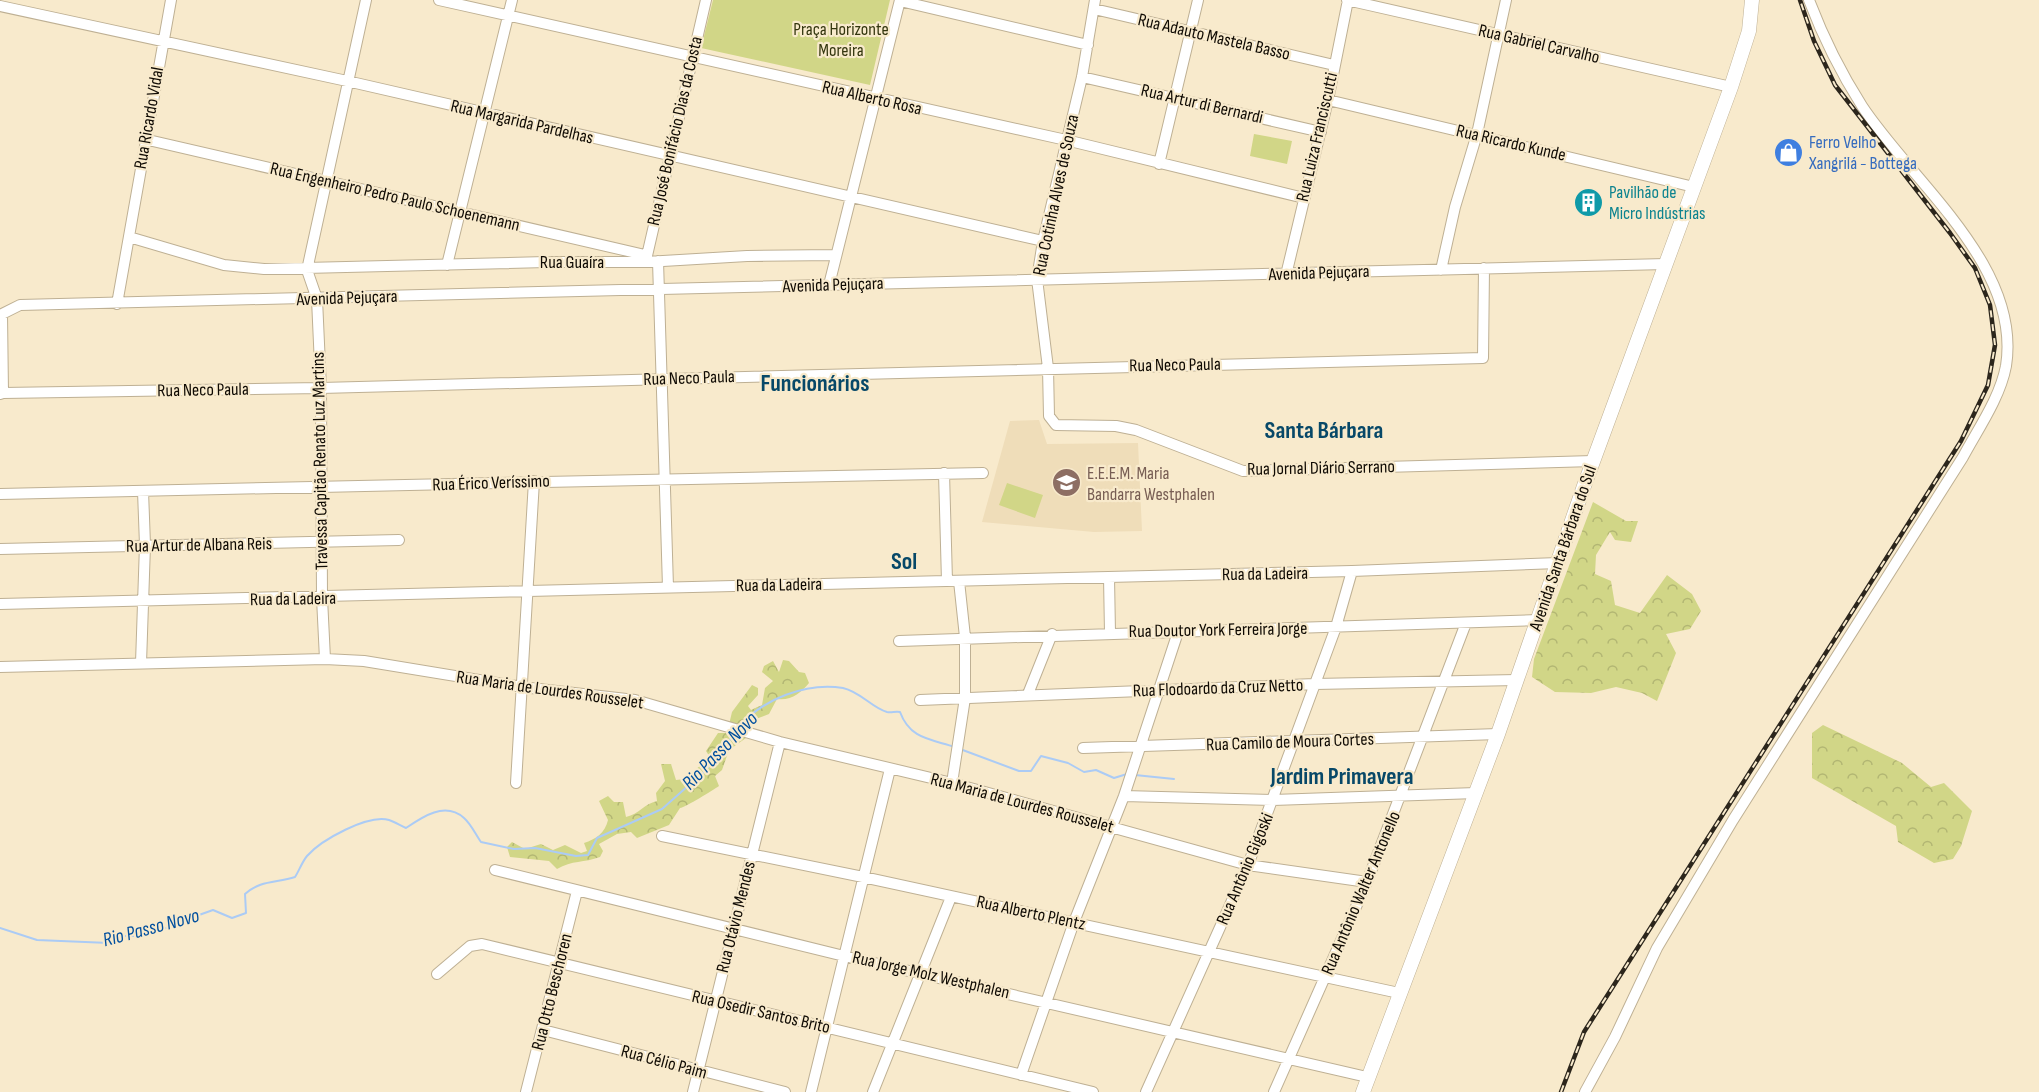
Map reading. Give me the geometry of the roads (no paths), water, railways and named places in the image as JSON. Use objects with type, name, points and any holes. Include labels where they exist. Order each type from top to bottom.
[{"type":"main road","name":"Avenida Santa Bárbara do Sul","points":[[1363,1092],[1498,734],[1593,461],[1731,87],[1749,31],[1752,0]]},
{"type":"street","name":"Rua Ricardo Vidal","points":[[117,303],[144,139],[171,0]]},
{"type":"street","points":[[307,270],[366,0]]},
{"type":"street","name":"Rua Alberto Rosa","points":[[439,0],[1066,140],[1304,198]]},
{"type":"street","points":[[447,265],[512,0]]},
{"type":"street","name":"Rua José Bonifácio Dias da Costa","points":[[646,258],[706,0]]},
{"type":"street","points":[[1159,164],[1177,98],[1198,0]]},
{"type":"street","name":"Rua Gabriel Carvalho","points":[[1348,0],[1731,87]]},
{"type":"street","name":"Rua Luiza Franciscutti","points":[[1286,275],[1321,132],[1348,0]]},
{"type":"street","points":[[1441,270],[1455,207],[1477,134],[1506,0]]},
{"type":"street","points":[[1585,1092],[1615,1037],[1657,948],[1733,820],[1963,457],[1991,406],[2006,366],[2006,323],[1994,281],[1970,244],[1863,107],[1829,47],[1809,0]]},
{"type":"street","points":[[829,285],[900,1],[1088,45]]},
{"type":"street","name":"Rua Adauto Mastela Basso","points":[[1094,4],[1192,32],[1334,65]]},
{"type":"street","name":"Rua Cotinha Alves de Souza","points":[[1056,425],[1049,416],[1048,368],[1037,279],[1043,241],[1066,140],[1083,77],[1094,4]]},
{"type":"street","name":"Rua Margarida Pardelhas","points":[[0,6],[348,81],[1043,241]]},
{"type":"street","name":"Rua Artur di Bernardi","points":[[1083,77],[1321,132]]},
{"type":"street","name":"Rua Ricardo Kunde","points":[[1328,100],[1694,187]]},
{"type":"street","name":"Rua Engenheiro Pedro Paulo Schoenemann","points":[[144,139],[646,258]]},
{"type":"street","name":"Rua Guaíra","points":[[129,237],[224,265],[307,270],[646,258],[658,261],[836,255]]},
{"type":"street","points":[[658,261],[668,587]]},
{"type":"street","name":"Avenida Pejuçara","points":[[1,394],[2,314],[20,306],[1666,264]]},
{"type":"street","name":"Rua Neco Paula","points":[[1,394],[1483,358],[1484,268]]},
{"type":"street","name":"Travessa Capitão Renato Luz Martins","points":[[307,270],[317,299],[321,388],[323,489],[321,543],[325,659]]},
{"type":"street","name":"Rua Jornal Diário Serrano","points":[[1056,425],[1116,426],[1136,430],[1243,471],[1593,461]]},
{"type":"street","points":[[944,473],[953,581],[965,637],[964,698],[952,783]]},
{"type":"street","name":"Rua Érico Veríssimo","points":[[0,494],[323,489],[534,481],[663,480],[753,475],[983,473]]},
{"type":"street","points":[[516,783],[534,481]]},
{"type":"street","points":[[141,663],[145,545],[143,491]]},
{"type":"street","name":"Rua Artur de Albana Reis","points":[[0,549],[399,540]]},
{"type":"street","name":"Rua da Ladeira","points":[[0,604],[527,593],[668,587],[1108,578],[1558,564]]},
{"type":"street","name":"Rua Antônio Gigoski","points":[[1146,1092],[1248,865],[1336,627],[1352,571]]},
{"type":"street","points":[[1108,578],[1110,633]]},
{"type":"street","name":"Rua Doutor York Ferreira Jorge","points":[[899,641],[1052,634],[1538,620]]},
{"type":"street","name":"Rua Antônio Walter Antonello","points":[[1274,1092],[1367,882],[1466,623]]},
{"type":"street","points":[[1021,1075],[1074,922],[1110,826],[1124,796],[1178,632]]},
{"type":"street","points":[[1028,694],[1052,634]]},
{"type":"street","name":"Rua Maria de Lourdes Rousselet","points":[[0,667],[325,659],[364,661],[522,687],[635,700],[780,742],[952,783],[1248,865],[1367,882]]},
{"type":"street","name":"Rua Flodoardo da Cruz Netto","points":[[920,700],[1315,684],[1517,680]]},
{"type":"street","name":"Rua Camilo de Moura Cortes","points":[[1083,748],[1498,734]]},
{"type":"street","name":"Rua Otávio Mendes","points":[[693,1092],[780,742]]},
{"type":"street","points":[[811,1092],[890,769]]},
{"type":"street","points":[[1124,796],[1273,800],[1476,792]]},
{"type":"street","name":"Rua Alberto Plentz","points":[[662,836],[1399,993]]},
{"type":"street","name":"Rua Jorge Molz Westphalen","points":[[495,870],[844,956],[1368,1077]]},
{"type":"street","name":"Rua Otto Beschoren","points":[[526,1092],[577,891]]},
{"type":"street","points":[[873,1092],[890,1044],[951,897]]},
{"type":"street","name":"Rua Osedir Santos Brito","points":[[438,974],[470,946],[482,944],[559,965],[1093,1092]]},
{"type":"street","name":"Rua Célio Paim","points":[[543,1030],[698,1072],[785,1092]]},
{"type":"waterway","name":"Rio Passo Novo","points":[[739,727],[760,708],[786,695],[815,688],[843,688],[882,710],[900,712],[909,728],[922,737],[955,747]]},
{"type":"waterway","name":"Rio Passo Novo","points":[[0,928],[37,940],[109,943],[125,936],[135,936],[189,922],[213,910],[232,918],[246,913],[245,894],[251,889],[295,877],[305,858],[323,843],[345,830],[380,819],[389,820],[406,828],[419,819],[442,811],[457,813],[464,818],[481,842],[514,849],[535,848],[576,856],[588,855],[597,838],[662,809],[706,770],[736,732]]},
{"type":"waterway","name":"Rio Passo Novo","points":[[960,749],[1019,771],[1031,771],[1041,756],[1068,763],[1084,772],[1096,770],[1114,778],[1127,774]]},
{"type":"waterway","name":"Rio Passo Novo","points":[[1135,775],[1174,779]]},
{"type":"railway","points":[[1561,1092],[1584,1032],[1961,441],[1988,385],[1995,345],[1990,305],[1975,268],[1835,85],[1814,41],[1800,0]]},
{"type":"place","name":"Ferro Velho Xangrilá - Bottega","points":[[1788,152]]},
{"type":"place","name":"Pavilhão de Micro Indústrias","points":[[1588,202]]},
{"type":"place","name":"E.E.E.M. Maria Bandarra Westphalen","points":[[1066,483]]},
{"type":"district","name":"Funcionários","points":[[815,383]]},
{"type":"district","name":"Santa Bárbara","points":[[1324,430]]},
{"type":"district","name":"Sol","points":[[904,561]]},
{"type":"district","name":"Jardim Primavera","points":[[1342,776]]},
{"type":"park label","name":"Praça Horizonte Moreira","points":[[841,39]]}]
